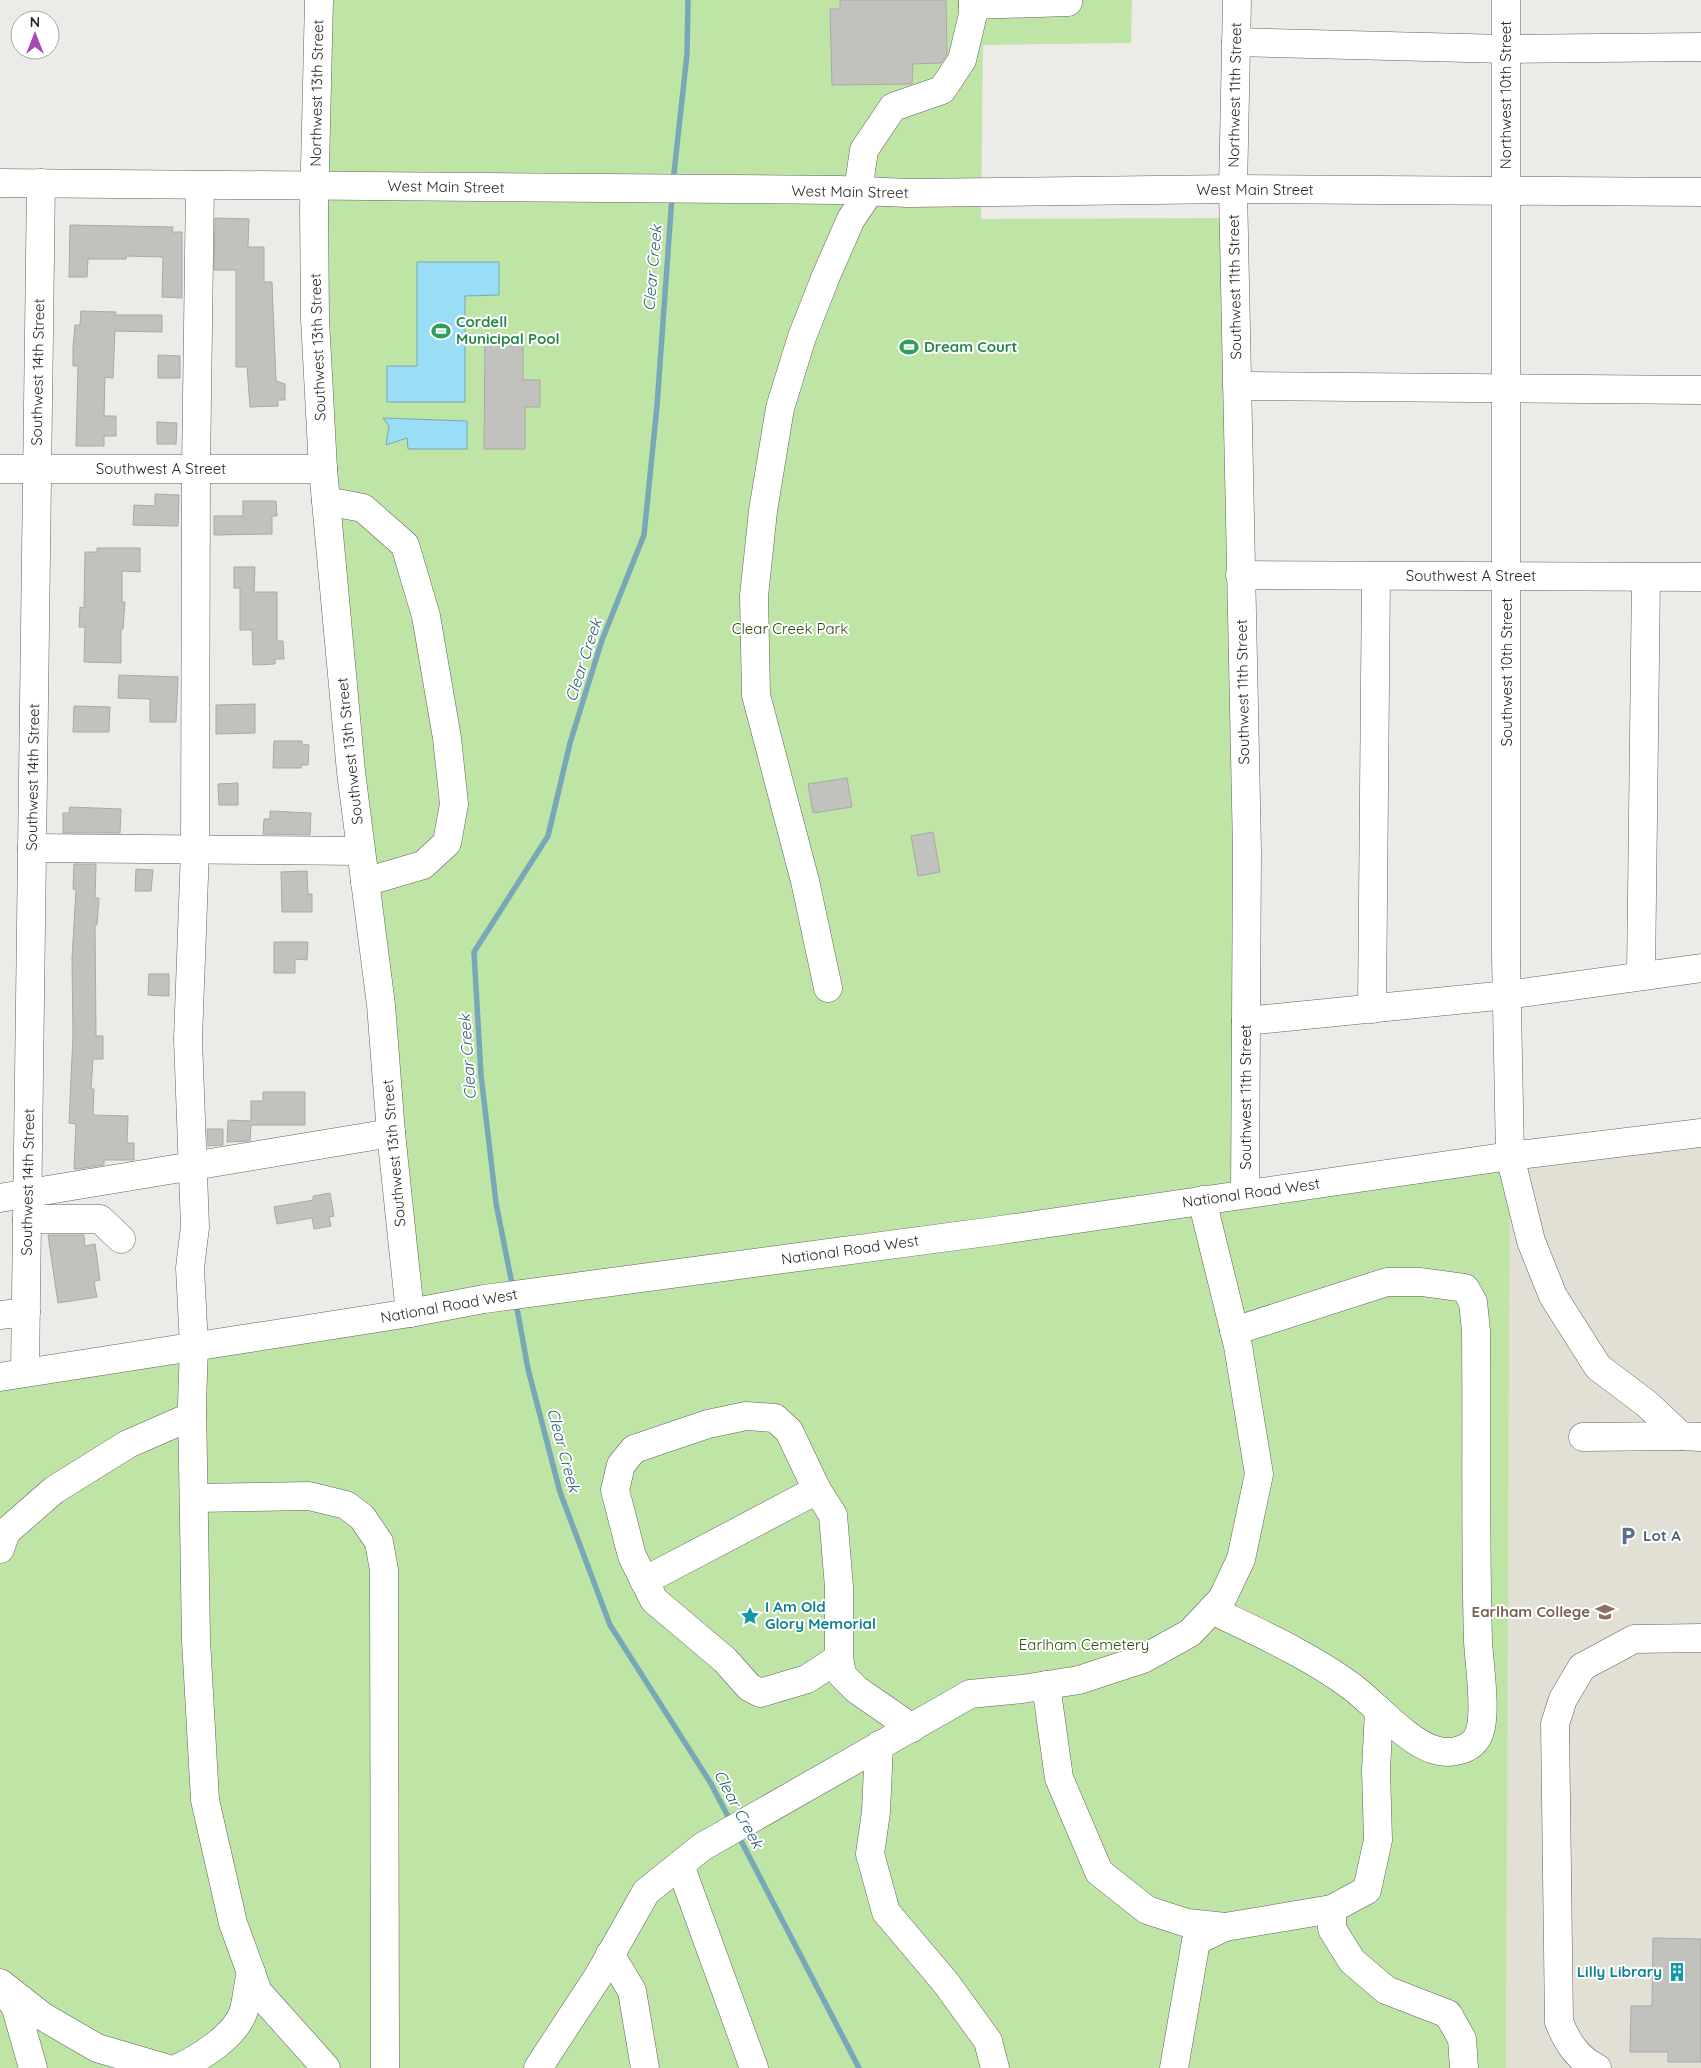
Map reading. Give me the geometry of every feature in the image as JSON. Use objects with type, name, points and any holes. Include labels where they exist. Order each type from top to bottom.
[{"type":"street","name":"Northwest 13th Street","points":[[316,186],[319,0]]},
{"type":"street","name":"Northwest 11th Street","points":[[1234,190],[1237,0]]},
{"type":"street","name":"Northwest 10th Street","points":[[1506,0],[1506,189]]},
{"type":"street","points":[[828,988],[804,881],[756,695],[754,596],[763,511],[780,408],[802,337],[826,276],[864,191],[864,150],[893,107],[942,90],[962,60],[973,3],[1068,1]]},
{"type":"street","points":[[1236,42],[1506,49],[1701,47]]},
{"type":"street","name":"West Main Street","points":[[0,183],[917,193],[1506,189],[1701,192]]},
{"type":"street","name":"Southwest 14th Street","points":[[13,1374],[13,1314],[27,1206],[41,183]]},
{"type":"street","points":[[200,185],[196,469],[195,850],[188,1039],[195,1226],[190,1268],[194,1346],[192,1416],[196,1640],[206,1800],[233,1923],[258,1992],[326,2068]]},
{"type":"street","name":"Southwest 13th Street","points":[[316,186],[315,319],[323,469],[352,772],[381,1005],[391,1133],[410,1313]]},
{"type":"street","name":"Southwest 10th Street","points":[[1506,189],[1508,576],[1507,996],[1510,1156],[1531,1241],[1553,1296],[1598,1367],[1691,1436]]},
{"type":"street","name":"Southwest 11th Street","points":[[1234,190],[1240,575],[1247,850],[1247,1143],[1245,1194]]},
{"type":"street","points":[[1237,386],[1701,390]]},
{"type":"street","name":"Southwest A Street","points":[[0,469],[323,469]]},
{"type":"street","points":[[326,501],[363,508],[405,545],[426,616],[447,738],[454,804],[446,843],[423,865],[390,877],[365,882]]},
{"type":"street","name":"Southwest A Street","points":[[1240,575],[1701,577]]},
{"type":"street","points":[[1372,1009],[1376,576]]},
{"type":"street","points":[[1641,976],[1646,577]]},
{"type":"street","points":[[32,848],[362,851]]},
{"type":"street","points":[[1246,1021],[1507,996],[1701,968]]},
{"type":"street","points":[[27,1206],[193,1166],[391,1133]]},
{"type":"street","name":"National Road West","points":[[13,1374],[410,1313],[484,1299],[994,1231],[1510,1156],[1701,1133]]},
{"type":"street","points":[[0,1198],[27,1206],[100,1219],[121,1240]]},
{"type":"street","points":[[538,2068],[610,1954],[646,1892],[702,1847],[970,1694],[1079,1680],[1143,1659],[1190,1633],[1222,1599],[1241,1559],[1259,1474],[1234,1331],[1202,1200]]},
{"type":"street","points":[[1212,1610],[1306,1657],[1351,1686],[1408,1735],[1436,1751],[1460,1751],[1471,1746],[1479,1734],[1482,1711],[1478,1642],[1476,1331],[1473,1302],[1466,1288],[1421,1282],[1386,1282],[1234,1331]]},
{"type":"street","points":[[0,1549],[6,1532],[54,1490],[128,1444],[192,1416]]},
{"type":"street","points":[[839,1658],[808,1679],[760,1693],[749,1687],[725,1660],[654,1600],[632,1556],[615,1490],[621,1464],[634,1449],[708,1424],[746,1416],[775,1418],[789,1431],[817,1490],[833,1515],[837,1542],[839,1658],[842,1675],[857,1690],[912,1728]]},
{"type":"street","points":[[1583,1437],[1691,1436]]},
{"type":"street","points":[[644,1580],[817,1490]]},
{"type":"street","points":[[194,1498],[309,1496],[346,1505],[362,1517],[379,1542],[384,1579],[385,2068]]},
{"type":"street","points":[[1597,2068],[1585,2062],[1568,2043],[1559,2022],[1555,1724],[1563,1699],[1582,1667],[1634,1639],[1701,1638]]},
{"type":"street","points":[[1046,1685],[1059,1778],[1099,1872],[1147,1910],[1187,1923],[1225,1927],[1332,1909],[1367,1890],[1378,1840],[1376,1770],[1379,1710]]},
{"type":"street","points":[[879,1745],[876,1812],[870,1854],[886,1912],[946,1983],[988,2041],[994,2068]]},
{"type":"street","points":[[680,1865],[754,2068]]},
{"type":"street","points":[[1332,1909],[1332,1929],[1352,1961],[1386,1990],[1448,2014],[1462,2038],[1464,2068]]},
{"type":"street","points":[[1174,2068],[1196,1941],[1225,1927]]},
{"type":"street","points":[[610,1954],[632,1991],[645,2068]]},
{"type":"street","points":[[178,2068],[201,2058],[223,2040],[244,2012],[251,1972]]},
{"type":"street","points":[[0,1984],[16,2008],[33,2068]]},
{"type":"street","points":[[0,1984],[42,2016],[96,2048],[165,2068]]},
{"type":"shaded area","name":"Earlham College","points":[[1701,1133],[1701,2068],[1506,2068],[1510,1156]]},
{"type":"green space","points":[[319,0],[1132,0],[1131,43],[983,45],[981,219],[1234,218],[1245,1194],[1510,1156],[1506,2068],[0,2068],[0,1377],[409,1313],[323,469]]},
{"type":"water","name":"Cordell Municipal Pool","points":[[417,262],[499,262],[499,295],[465,296],[465,402],[387,402],[387,366],[417,366]]},
{"type":"water","points":[[383,418],[467,421],[467,449],[408,449],[407,438],[386,445],[389,426]]},
{"type":"building","points":[[840,0],[946,0],[947,54],[941,63],[913,64],[912,84],[832,85],[830,9],[840,9]]},
{"type":"building","points":[[215,218],[249,219],[248,247],[264,247],[264,282],[272,282],[276,381],[285,384],[285,400],[278,400],[278,406],[250,407],[247,367],[236,367],[236,270],[214,270]]},
{"type":"building","points":[[70,225],[173,227],[172,232],[182,232],[182,298],[162,297],[163,257],[126,256],[126,259],[88,259],[87,277],[69,277]]},
{"type":"building","points":[[81,311],[116,312],[115,315],[162,315],[162,332],[115,331],[113,378],[105,377],[104,416],[116,416],[116,436],[104,436],[104,446],[76,446],[78,366],[73,366],[73,348],[75,325],[80,325]]},
{"type":"building","points":[[485,337],[523,337],[523,380],[540,380],[540,407],[525,407],[525,449],[484,449]]},
{"type":"building","points":[[158,355],[180,356],[180,378],[158,378]]},
{"type":"building","points":[[157,422],[177,423],[176,444],[157,444]]},
{"type":"building","points":[[155,494],[179,495],[178,526],[133,525],[134,505],[155,506]]},
{"type":"building","points":[[243,501],[276,501],[277,516],[272,516],[272,534],[214,535],[214,516],[243,516]]},
{"type":"building","points":[[97,548],[140,548],[140,572],[122,571],[122,602],[125,602],[123,629],[121,629],[121,663],[84,662],[85,627],[79,627],[80,607],[84,608],[85,552],[97,552]]},
{"type":"building","points":[[234,567],[255,567],[254,592],[277,592],[277,641],[283,641],[284,659],[275,659],[275,664],[253,665],[252,630],[240,630],[240,588],[234,588]]},
{"type":"building","points":[[119,675],[178,677],[176,722],[150,722],[150,699],[118,698]]},
{"type":"building","points":[[255,704],[255,733],[216,734],[216,705]]},
{"type":"building","points":[[74,706],[110,707],[109,732],[73,732]]},
{"type":"building","points":[[274,741],[302,741],[302,744],[309,745],[308,765],[301,765],[301,768],[273,768]]},
{"type":"building","points":[[847,778],[852,807],[813,813],[808,784]]},
{"type":"building","points":[[238,783],[238,805],[219,805],[218,784]]},
{"type":"building","points":[[70,807],[121,809],[120,833],[63,833],[63,813],[69,813]]},
{"type":"building","points":[[270,811],[311,813],[310,835],[263,834],[264,819],[270,819]]},
{"type":"building","points":[[933,832],[940,872],[918,876],[911,836]]},
{"type":"building","points":[[74,864],[96,864],[95,898],[99,898],[97,925],[95,925],[96,1036],[103,1036],[103,1059],[93,1059],[91,1089],[94,1089],[93,1115],[128,1116],[127,1143],[134,1143],[134,1160],[104,1160],[104,1165],[78,1169],[74,1169],[76,1124],[69,1123],[73,1035],[72,959],[76,889],[73,889]]},
{"type":"building","points":[[136,869],[153,870],[151,891],[135,891]]},
{"type":"building","points":[[307,871],[308,894],[312,894],[312,912],[282,912],[281,872]]},
{"type":"building","points":[[274,942],[308,942],[307,960],[295,959],[295,973],[274,973]]},
{"type":"building","points":[[149,974],[169,974],[169,996],[148,995]]},
{"type":"building","points":[[263,1092],[305,1092],[305,1125],[251,1125],[250,1141],[227,1142],[228,1120],[251,1121],[251,1101],[263,1101]]},
{"type":"building","points":[[207,1129],[223,1129],[223,1145],[208,1146]]},
{"type":"building","points":[[330,1193],[334,1216],[329,1217],[331,1226],[314,1229],[312,1218],[277,1224],[274,1207],[313,1200],[313,1196]]},
{"type":"building","points":[[48,1235],[84,1235],[85,1246],[95,1244],[100,1280],[94,1281],[97,1297],[58,1303]]},
{"type":"building","name":"Lilly Library","points":[[1653,1938],[1701,1939],[1701,2062],[1668,2062],[1668,2052],[1630,2052],[1631,2006],[1652,2006]]},
{"type":"waterway","name":"Clear Creek","points":[[673,182],[687,54],[688,0]]},
{"type":"waterway","name":"Clear Creek","points":[[513,1289],[496,1203],[481,1075],[474,952],[548,836],[570,743],[602,640],[644,535],[657,406],[672,196]]},
{"type":"waterway","name":"Clear Creek","points":[[516,1303],[528,1369],[560,1492],[610,1625],[710,1782],[731,1822]]},
{"type":"waterway","name":"Clear Creek","points":[[738,1835],[859,2068]]},
{"type":"place","name":"Cordell Municipal Pool","points":[[441,331]]},
{"type":"place","name":"Dream Court","points":[[909,347]]},
{"type":"place","name":"Lot A","points":[[1628,1536]]},
{"type":"place","name":"Earlham College","points":[[1605,1612]]},
{"type":"place","name":"I Am Old Glory Memorial","points":[[750,1616]]},
{"type":"place","name":"Lilly Library","points":[[1677,1972]]},
{"type":"park label","name":"Clear Creek Park","points":[[790,629]]},
{"type":"park label","name":"Earlham Cemetery","points":[[1084,1645]]}]
